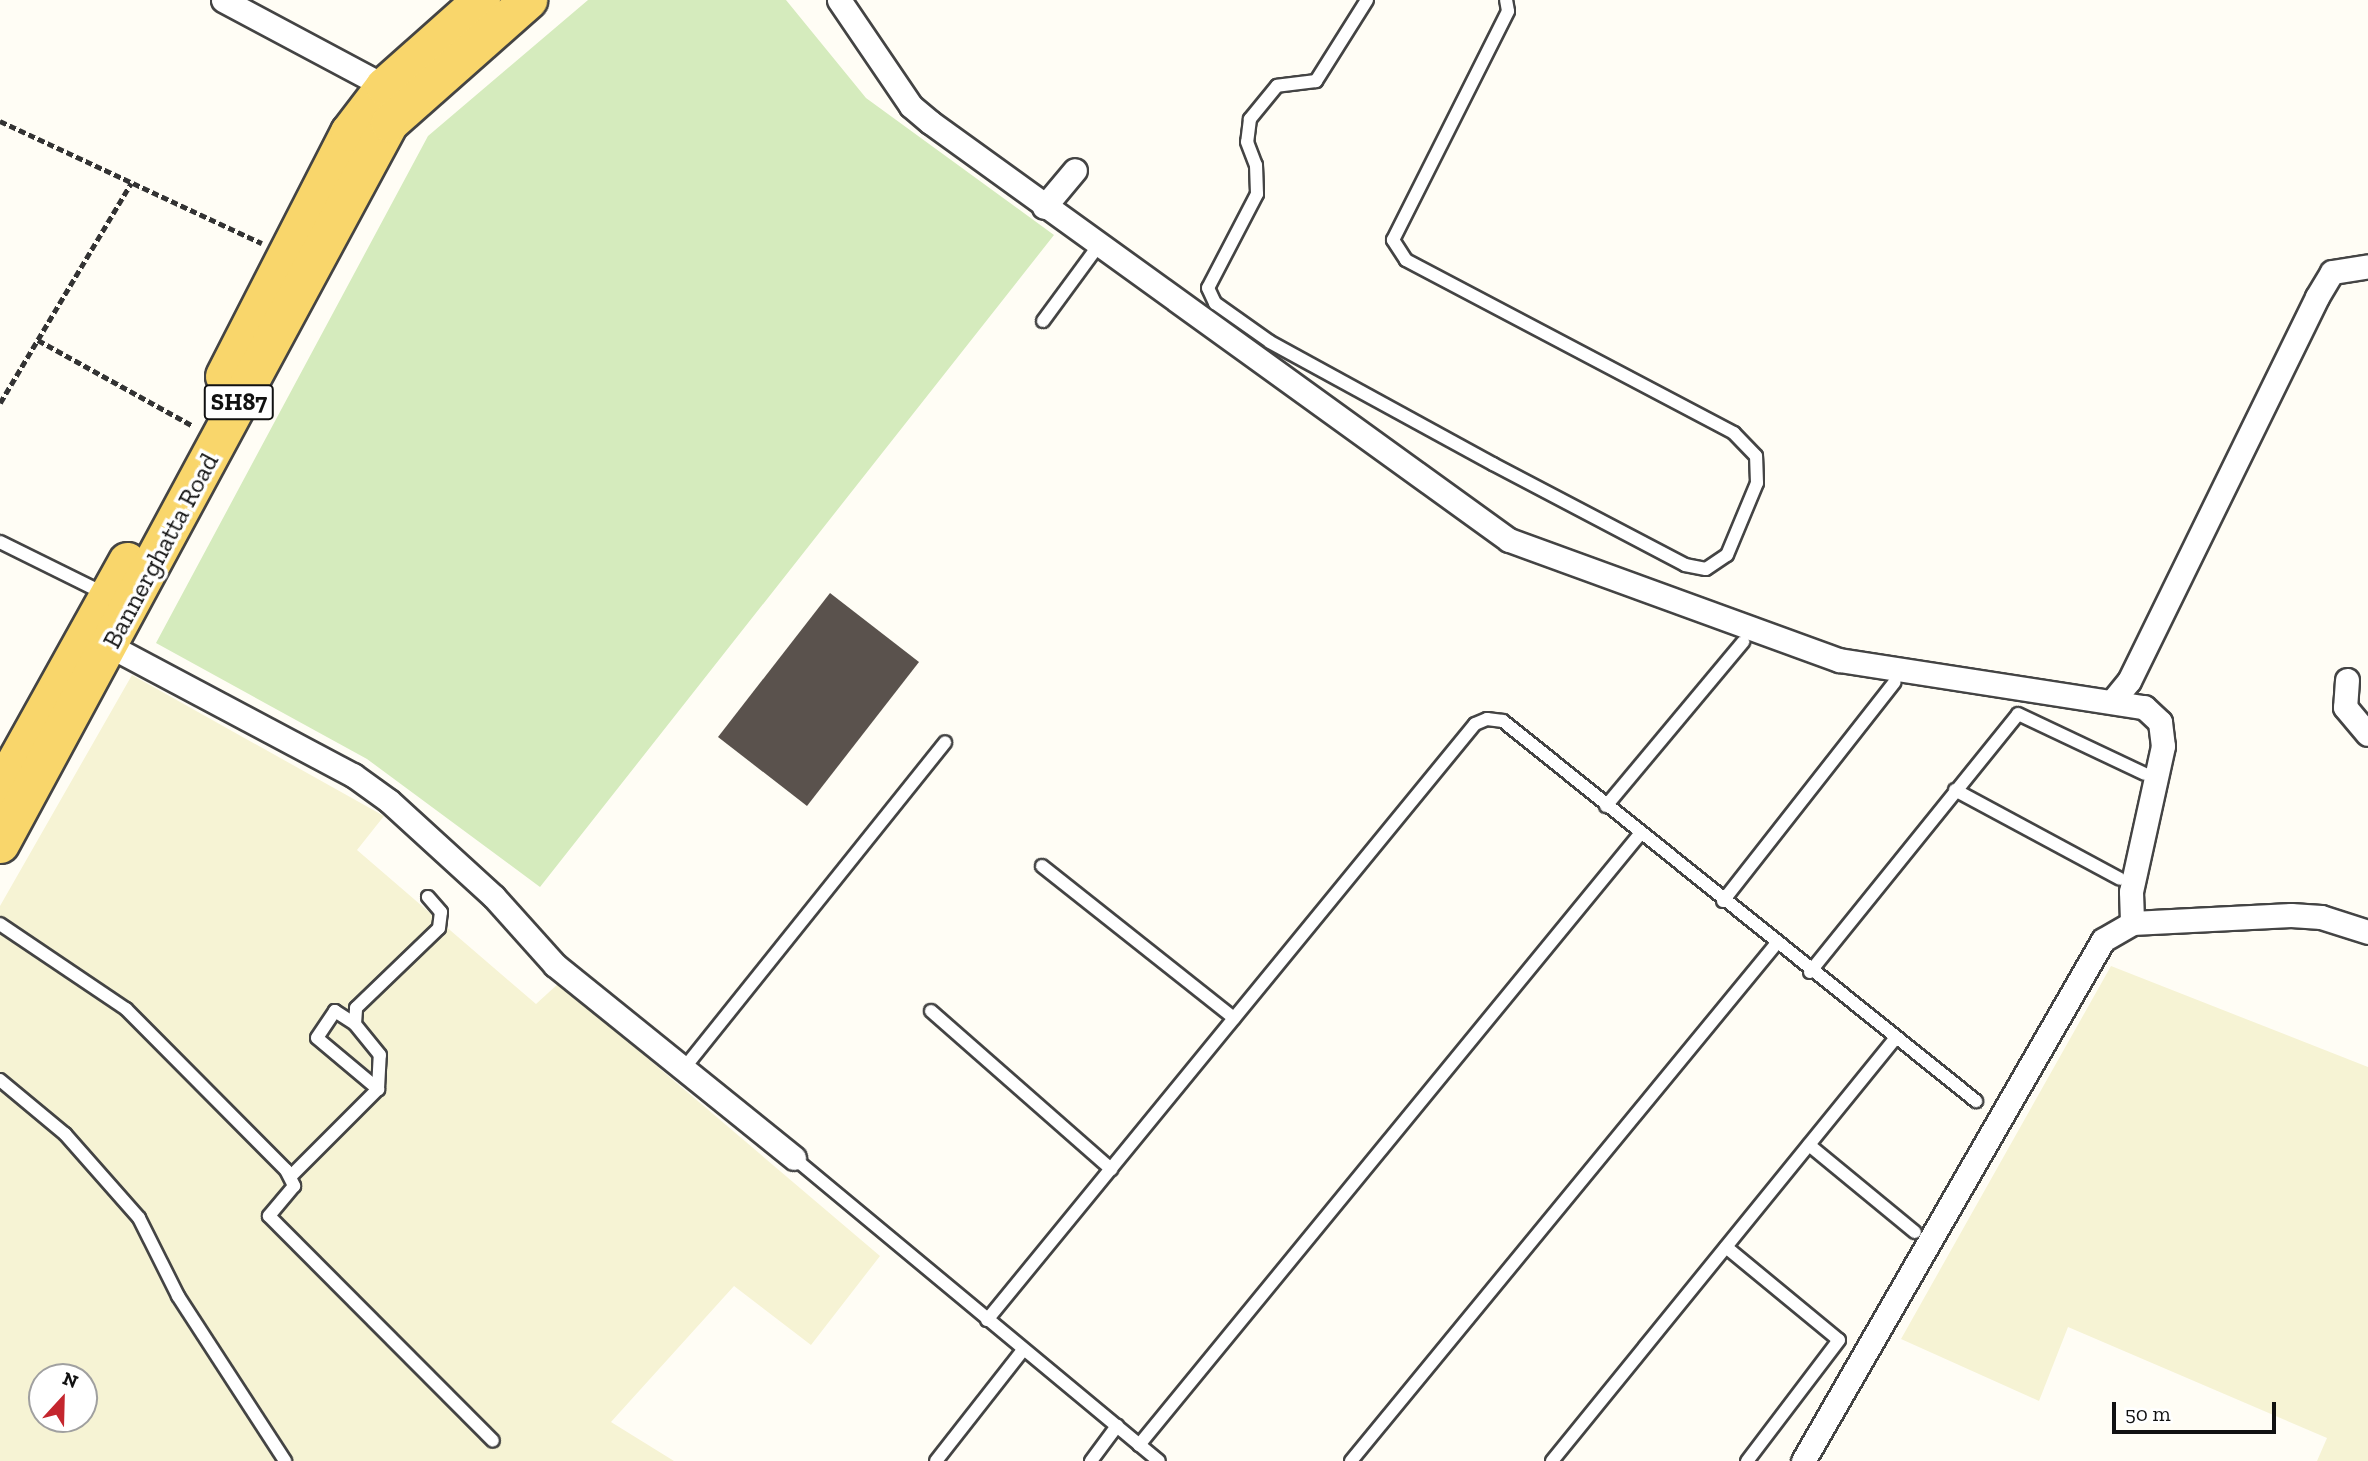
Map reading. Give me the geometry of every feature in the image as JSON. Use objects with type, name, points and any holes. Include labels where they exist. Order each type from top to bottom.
[{"type":"main road","name":"Bannerghatta Road","points":[[5,769],[99,640],[108,596],[349,132],[384,86],[481,0]]},
{"type":"main road","name":"Bannerghatta Road","points":[[0,844],[99,640],[389,123],[528,0]]},
{"type":"street","points":[[222,0],[384,86]]},
{"type":"street","points":[[839,0],[911,106],[1044,207],[1509,540],[1839,660],[2115,698],[2155,714],[2163,737],[2132,892],[2132,923]]},
{"type":"street","points":[[1044,207],[1075,170]]},
{"type":"street","points":[[2115,698],[2130,681],[2327,280],[2332,272],[2368,266]]},
{"type":"street","points":[[99,640],[353,775],[388,801],[485,888],[555,965],[685,1067],[794,1158]]},
{"type":"street","points":[[2347,680],[2346,707],[2368,734]]},
{"type":"street","points":[[1803,1461],[2093,954],[2132,923],[2291,915],[2368,932]]},
{"type":"lane","points":[[1367,0],[1316,81],[1277,86],[1250,118],[1247,142],[1256,165],[1257,194],[1208,288],[1215,303],[1270,342],[1493,464],[1685,565],[1706,569],[1727,555],[1757,483],[1756,456],[1734,433],[1406,260],[1393,240],[1508,10],[1506,0]]},
{"type":"lane","points":[[1042,321],[1098,246]]},
{"type":"lane","points":[[0,542],[108,596]]},
{"type":"lane","points":[[1606,806],[1743,642]]},
{"type":"lane","points":[[1723,901],[1895,682]]},
{"type":"lane","points":[[1810,972],[2018,714],[2145,774]]},
{"type":"lane","points":[[987,1320],[1475,724],[1503,721],[1894,1040],[1976,1101]]},
{"type":"lane","points":[[685,1067],[945,742]]},
{"type":"lane","points":[[1955,790],[2120,879]]},
{"type":"lane","points":[[1139,1445],[1640,834]]},
{"type":"lane","points":[[1042,866],[1234,1018]]},
{"type":"lane","points":[[355,1024],[356,1008],[439,928],[440,912],[428,897]]},
{"type":"lane","points":[[0,924],[126,1009],[291,1176],[294,1186],[270,1216],[493,1441]]},
{"type":"lane","points":[[1351,1461],[1776,944]]},
{"type":"lane","points":[[931,1011],[1111,1169]]},
{"type":"lane","points":[[291,1176],[378,1089],[380,1055],[355,1024],[335,1012],[317,1038],[378,1089]]},
{"type":"lane","points":[[1552,1461],[1894,1040]]},
{"type":"lane","points":[[0,1080],[65,1134],[139,1218],[178,1296],[285,1461]]},
{"type":"lane","points":[[1808,1145],[1915,1232]]},
{"type":"lane","points":[[794,1158],[1159,1461]]},
{"type":"lane","points":[[1726,1247],[1839,1340],[1747,1461]]},
{"type":"lane","points":[[936,1461],[1023,1350]]},
{"type":"lane","points":[[1091,1461],[1117,1426]]},
{"type":"path","points":[[0,121],[285,254]]},
{"type":"path","points":[[0,403],[131,183]]},
{"type":"path","points":[[38,340],[197,428]]},
{"type":"shaded area","points":[[132,675],[384,816],[357,850],[536,1004],[559,983],[880,1256],[811,1345],[734,1286],[611,1422],[674,1461],[0,1461],[0,906]]},
{"type":"shaded area","points":[[2111,966],[2368,1067],[2368,1461],[2317,1461],[2327,1438],[2068,1327],[2039,1401],[1901,1339]]},
{"type":"green space","points":[[588,0],[786,0],[866,98],[1054,235],[540,887],[367,759],[156,643],[428,136]]},
{"type":"building","points":[[830,593],[919,662],[807,806],[718,737]]}]
